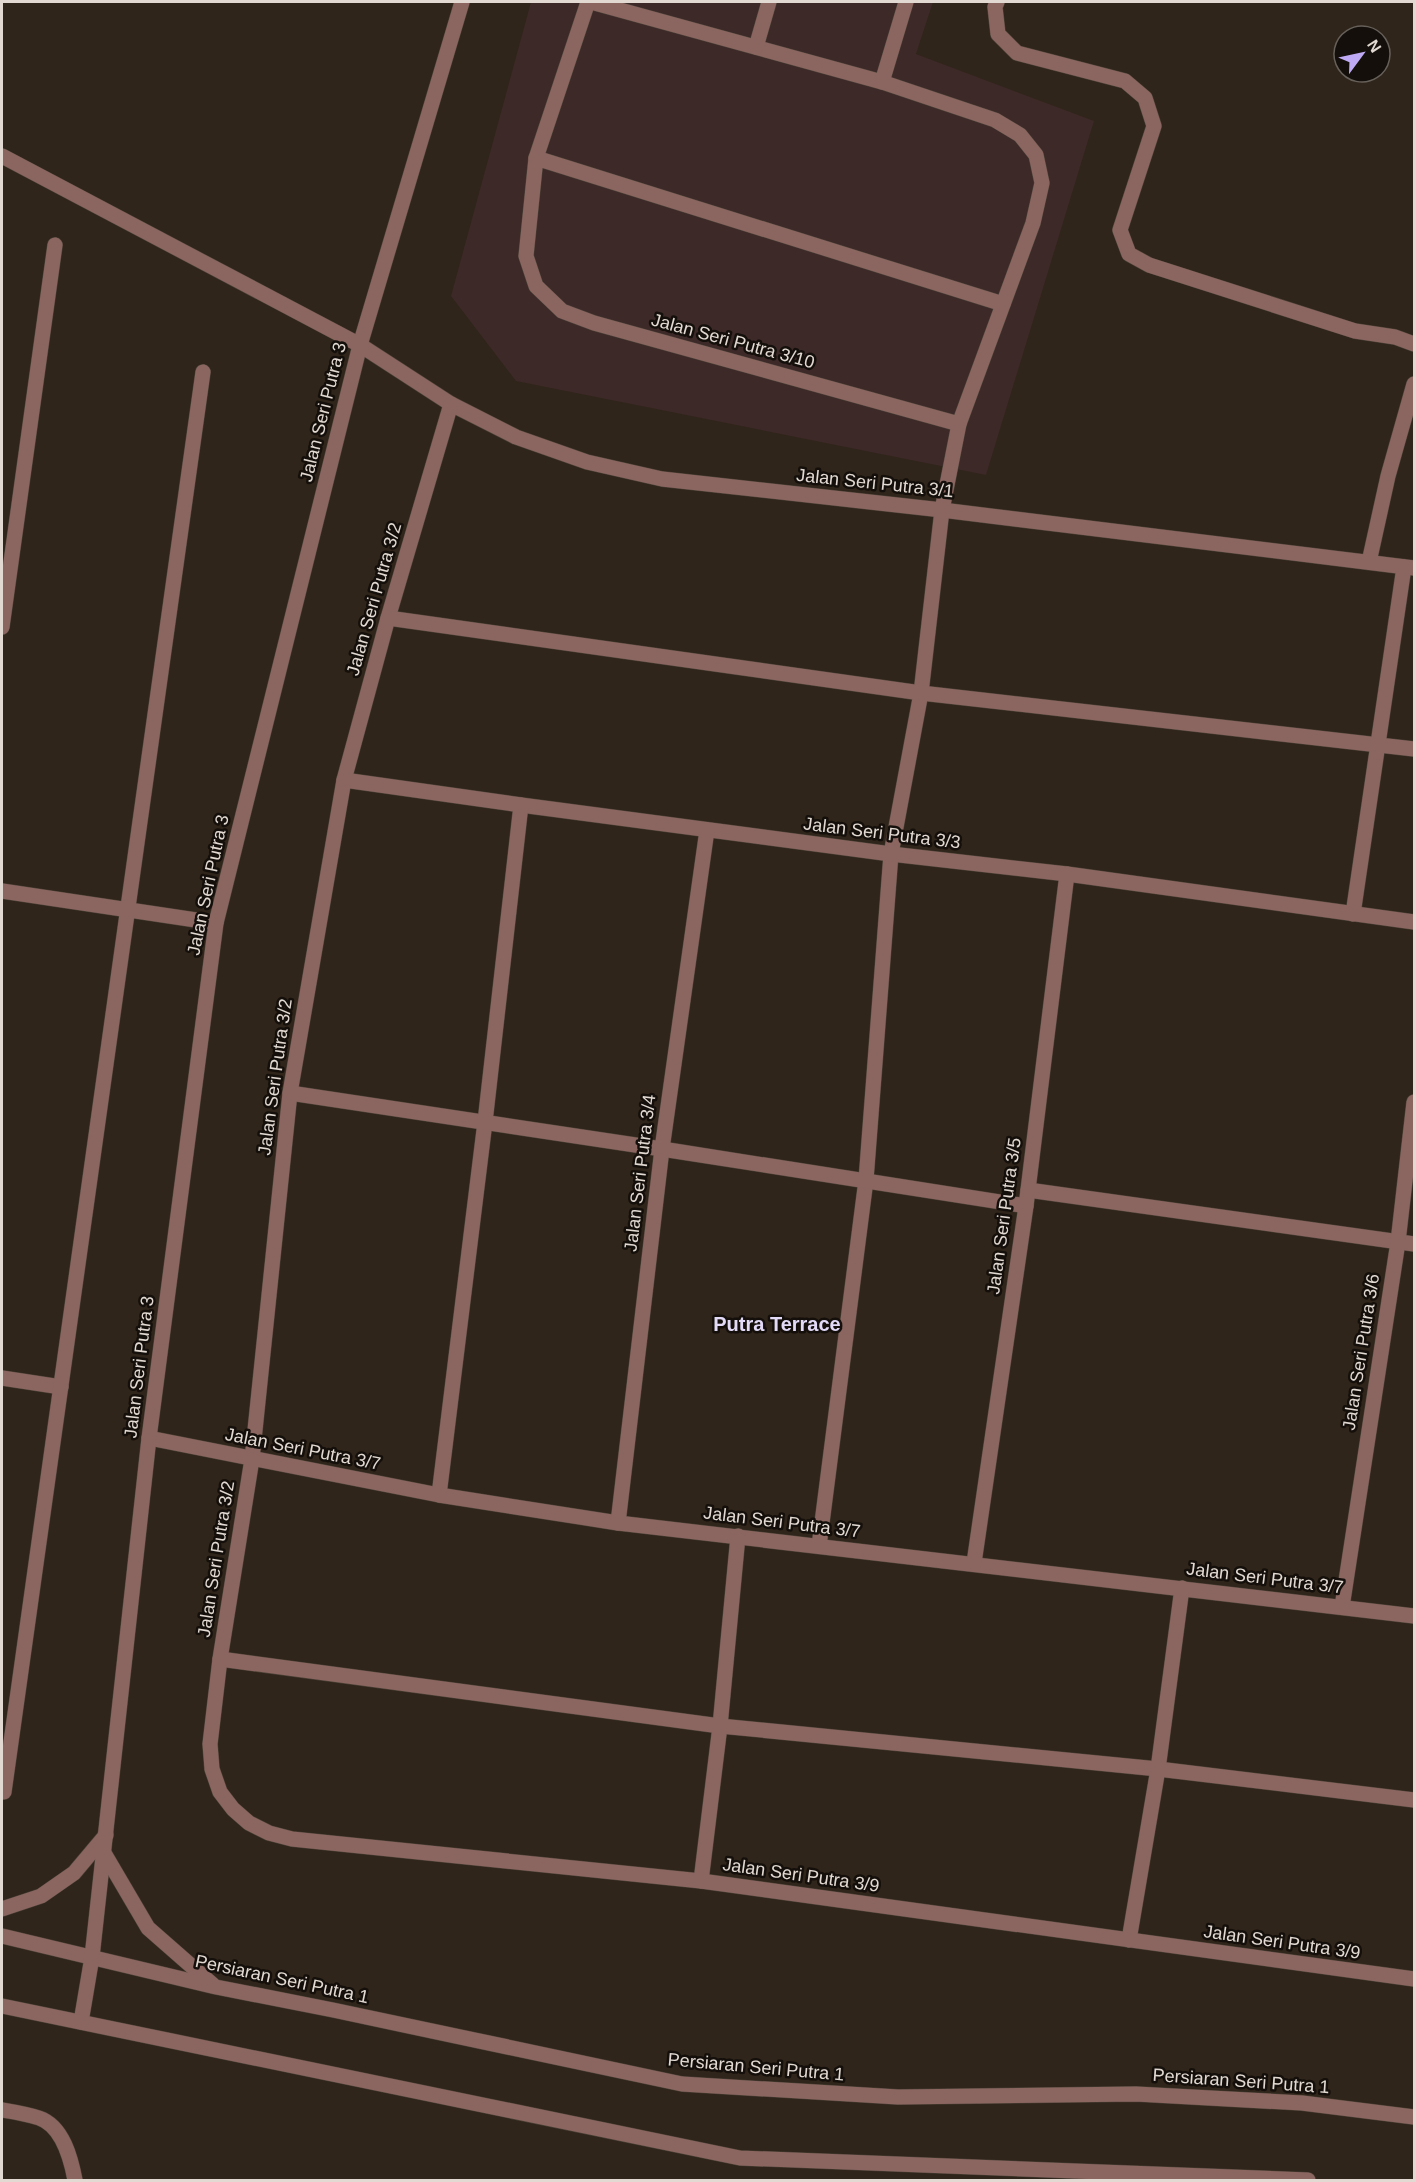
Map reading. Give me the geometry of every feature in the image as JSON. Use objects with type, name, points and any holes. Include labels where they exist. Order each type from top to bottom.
[{"type":"street","name":"Jalan Seri Putra 3","points":[[81,2022],[92,1957],[149,1438],[216,923],[360,345],[462,2]]},
{"type":"street","points":[[819,1545],[866,1180],[891,854],[921,693],[942,510],[959,424],[1033,223],[1042,183],[1036,155],[1020,135],[995,120],[882,82],[590,2],[536,158],[1003,304]]},
{"type":"street","points":[[756,47],[769,2]]},
{"type":"street","points":[[882,82],[906,2]]},
{"type":"street","points":[[997,2],[995,7],[998,34],[1017,53],[1125,81],[1145,99],[1154,126],[1120,230],[1129,254],[1149,265],[1354,330],[1395,337],[1414,344]]},
{"type":"street","name":"Jalan Seri Putra 3/1","points":[[2,156],[360,345],[451,404],[516,437],[587,462],[662,479],[942,510],[1409,568]]},
{"type":"street","name":"Jalan Seri Putra 3/10","points":[[536,158],[526,256],[536,286],[562,311],[594,323],[959,424]]},
{"type":"street","points":[[2,627],[55,245]]},
{"type":"street","points":[[3,1791],[203,372]]},
{"type":"street","points":[[1369,562],[1388,476],[1414,384]]},
{"type":"street","name":"Jalan Seri Putra 3/2","points":[[212,1769],[210,1744],[220,1659],[252,1459],[290,1093],[344,780],[388,618],[451,404]]},
{"type":"street","points":[[1353,914],[1378,743],[1409,568]]},
{"type":"street","points":[[388,618],[921,693],[1378,743],[1414,749]]},
{"type":"street","name":"Jalan Seri Putra 3/3","points":[[344,780],[707,830],[1066,874],[1414,922]]},
{"type":"street","points":[[439,1495],[485,1122],[520,805]]},
{"type":"street","name":"Jalan Seri Putra 3/4","points":[[618,1523],[662,1149],[707,830]]},
{"type":"street","name":"Jalan Seri Putra 3/5","points":[[974,1563],[1026,1206],[1066,874]]},
{"type":"street","points":[[2,891],[216,923]]},
{"type":"street","points":[[290,1093],[1026,1206]]},
{"type":"street","name":"Jalan Seri Putra 3/6","points":[[1342,1607],[1398,1242],[1414,1102]]},
{"type":"street","points":[[1028,1190],[1414,1244]]},
{"type":"street","points":[[2,1378],[60,1387]]},
{"type":"street","name":"Jalan Seri Putra 3/7","points":[[149,1438],[439,1495],[618,1523],[1414,1616]]},
{"type":"street","points":[[701,1881],[720,1726],[738,1536]]},
{"type":"street","points":[[1129,1940],[1158,1769],[1182,1588]]},
{"type":"street","points":[[220,1659],[720,1726],[1158,1769],[1414,1800]]},
{"type":"street","name":"Jalan Seri Putra 3/9","points":[[212,1769],[220,1792],[233,1809],[249,1823],[269,1833],[292,1839],[701,1881],[1414,1980]]},
{"type":"street","points":[[2,1910],[41,1896],[74,1874],[106,1835]]},
{"type":"street","points":[[104,1853],[148,1928],[216,1987]]},
{"type":"street","name":"Persiaran Seri Putra 1","points":[[2,1936],[216,1987],[682,2084],[898,2097],[1136,2094],[1302,2103],[1414,2116]]},
{"type":"street","points":[[2,2006],[740,2158],[1308,2181]]},
{"type":"street","points":[[2,2110],[41,2118],[57,2132],[71,2155],[75,2181]]},
{"type":"shaded area","points":[[531,2],[933,2],[916,54],[1094,121],[986,475],[516,381],[451,296]]},
{"type":"district","name":"Putra Terrace","points":[[777,1324]]}]
